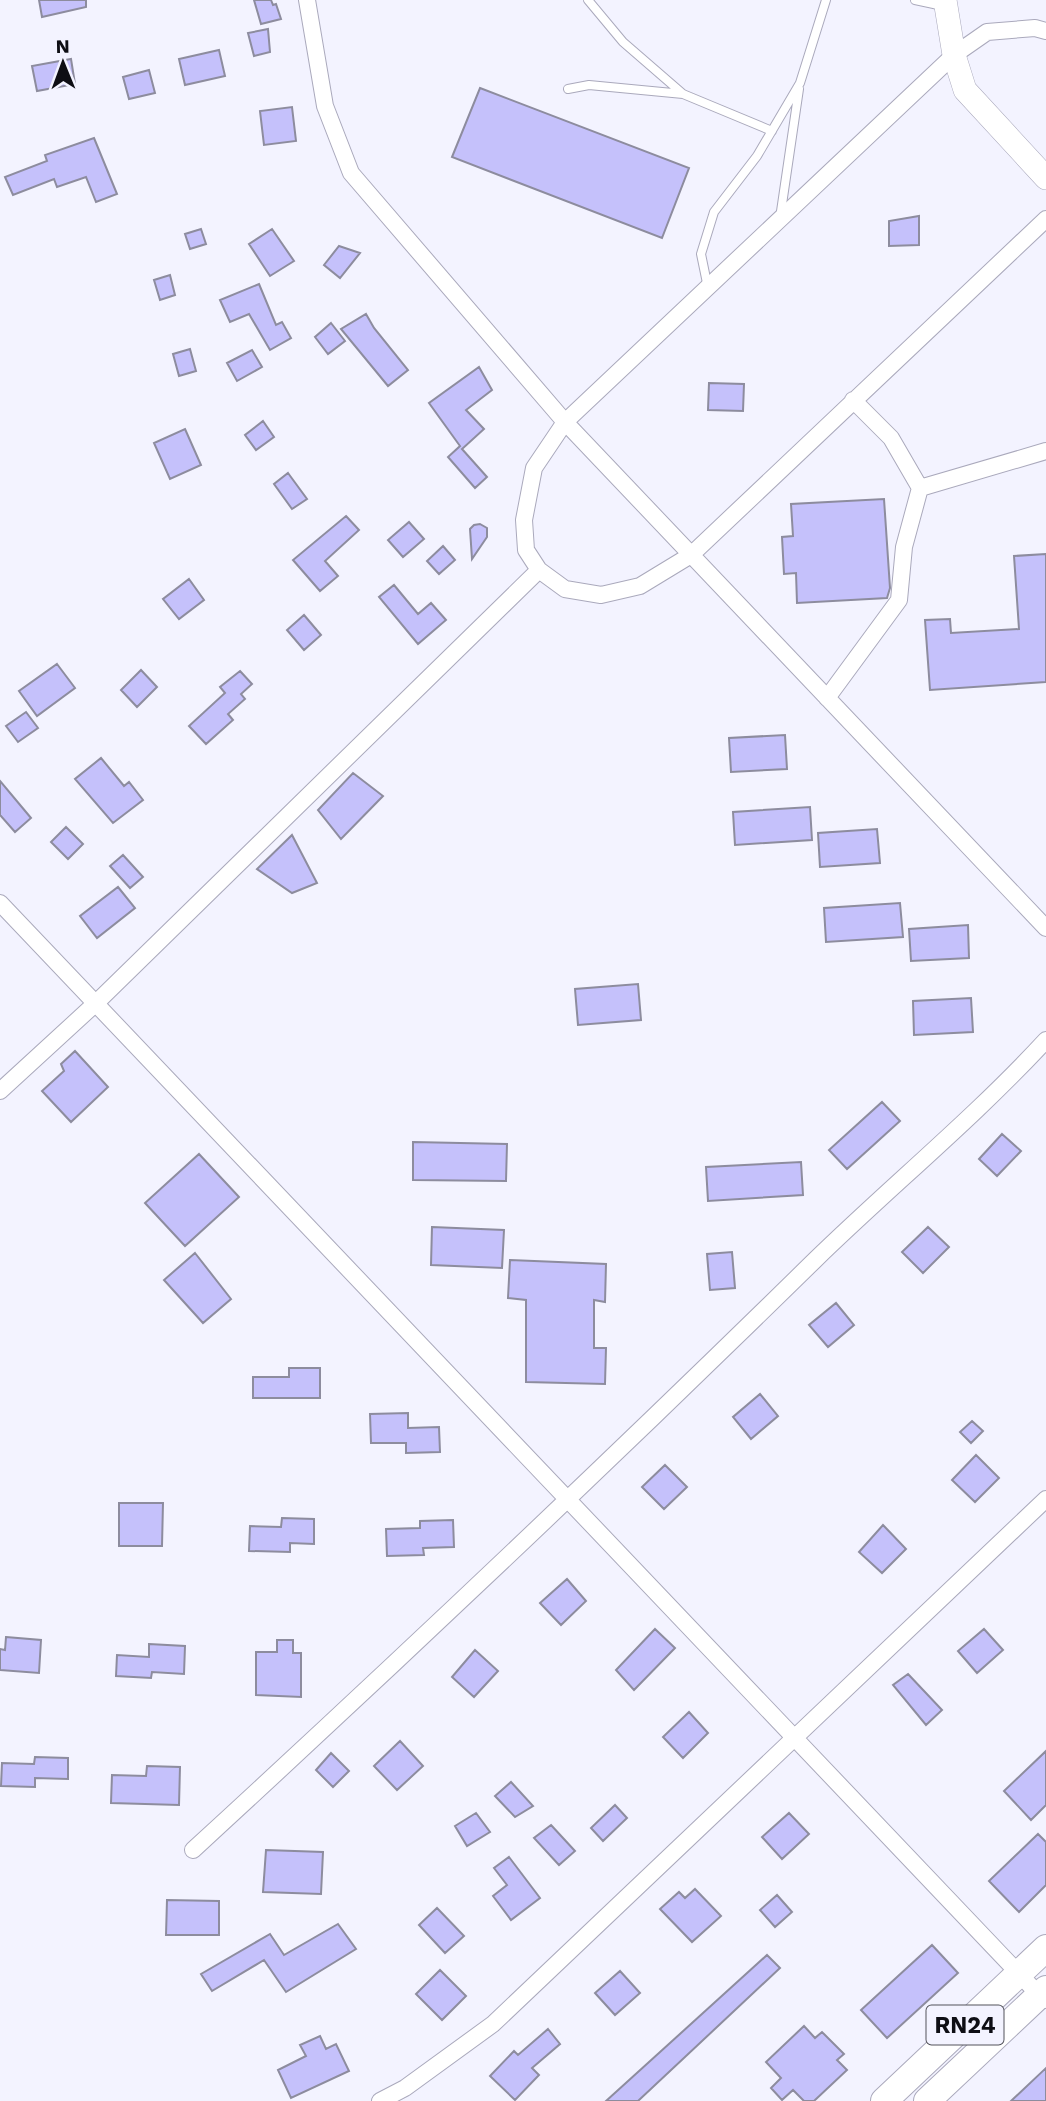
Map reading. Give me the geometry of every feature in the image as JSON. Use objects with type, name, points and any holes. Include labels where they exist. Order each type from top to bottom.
[{"type":"main road","name":"RN24","points":[[884,2101],[1046,1948]]},
{"type":"main road","name":"RN24","points":[[927,2101],[1044,1996]]},
{"type":"street","points":[[307,0],[325,106],[351,173],[565,422],[1046,929]]},
{"type":"street","points":[[946,3],[954,55],[965,90],[1046,178]]},
{"type":"street","points":[[1046,31],[1035,28],[987,32],[954,55],[565,422],[534,468],[524,520],[526,550],[539,570],[565,589],[601,594],[640,586],[691,555],[1046,219]]},
{"type":"street","points":[[827,698],[899,600],[904,547],[920,488],[891,438],[853,400]]},
{"type":"street","points":[[920,488],[1046,450]]},
{"type":"street","points":[[0,1091],[96,1003],[539,570]]},
{"type":"street","points":[[0,903],[1019,1974],[1044,1996]]},
{"type":"street","points":[[193,1850],[306,1746],[846,1230],[1000,1089],[1046,1040]]},
{"type":"street","points":[[380,2101],[405,2088],[493,2025],[1046,1499]]},
{"type":"lane","points":[[588,0],[623,42],[683,94]]},
{"type":"lane","points":[[779,220],[800,83],[826,0]]},
{"type":"lane","points":[[915,0],[946,3]]},
{"type":"lane","points":[[708,288],[701,254],[714,212],[757,156],[800,83]]},
{"type":"lane","points":[[568,89],[589,85],[683,94],[772,131]]},
{"type":"building","points":[[39,0],[86,0],[86,7],[42,17]]},
{"type":"building","points":[[254,0],[271,0],[273,5],[276,4],[281,19],[261,24]]},
{"type":"building","points":[[268,29],[270,52],[254,56],[248,33]]},
{"type":"building","points":[[219,50],[225,76],[185,85],[179,59]]},
{"type":"building","points":[[71,59],[75,84],[37,91],[32,66]]},
{"type":"building","points":[[149,70],[155,93],[129,99],[123,77]]},
{"type":"building","points":[[480,88],[689,168],[662,238],[452,157]]},
{"type":"building","points":[[292,107],[296,141],[264,145],[260,111]]},
{"type":"building","points":[[94,138],[117,194],[96,202],[86,177],[57,187],[54,179],[13,195],[5,177],[47,161],[45,155]]},
{"type":"building","points":[[919,216],[919,245],[889,246],[889,221]]},
{"type":"building","points":[[201,229],[206,244],[190,249],[185,234]]},
{"type":"building","points":[[272,229],[294,261],[270,276],[249,244]]},
{"type":"building","points":[[339,246],[360,253],[340,278],[324,265]]},
{"type":"building","points":[[170,275],[175,295],[160,300],[154,280]]},
{"type":"building","points":[[259,284],[276,325],[282,322],[291,338],[270,350],[249,314],[230,322],[220,300]]},
{"type":"building","points":[[366,314],[408,370],[388,386],[341,329]]},
{"type":"building","points":[[331,323],[345,341],[328,354],[315,337]]},
{"type":"building","points":[[190,349],[196,371],[179,376],[173,354]]},
{"type":"building","points":[[252,350],[262,367],[237,381],[227,363]]},
{"type":"building","points":[[479,367],[492,390],[466,410],[484,429],[462,449],[487,477],[475,488],[448,457],[460,446],[429,403]]},
{"type":"building","points":[[709,383],[744,384],[743,411],[708,410]]},
{"type":"building","points":[[263,421],[274,437],[256,450],[245,435]]},
{"type":"building","points":[[185,429],[201,465],[170,479],[154,443]]},
{"type":"building","points":[[288,473],[307,499],[292,509],[274,484]]},
{"type":"building","points":[[884,499],[890,588],[887,598],[797,603],[796,573],[784,574],[782,537],[793,536],[791,504]]},
{"type":"building","points":[[346,516],[359,530],[325,561],[338,576],[320,591],[293,560]]},
{"type":"building","points":[[409,522],[424,539],[403,557],[388,540]]},
{"type":"building","points":[[480,524],[487,528],[487,537],[472,559],[470,529]]},
{"type":"building","points":[[443,546],[455,560],[439,574],[427,561]]},
{"type":"building","points":[[1046,554],[1046,682],[930,690],[925,620],[950,619],[951,633],[1019,629],[1014,556]]},
{"type":"building","points":[[189,579],[204,600],[179,619],[163,599]]},
{"type":"building","points":[[394,585],[418,614],[431,603],[446,620],[418,644],[379,597]]},
{"type":"building","points":[[304,615],[321,635],[304,650],[287,630]]},
{"type":"building","points":[[57,664],[75,688],[37,716],[19,691]]},
{"type":"building","points":[[141,670],[157,687],[137,707],[121,690]]},
{"type":"building","points":[[240,671],[252,684],[241,694],[245,699],[228,714],[233,720],[206,744],[189,726],[225,693],[220,687]]},
{"type":"building","points":[[26,712],[38,728],[18,742],[6,726]]},
{"type":"building","points":[[785,735],[787,769],[731,772],[729,738]]},
{"type":"building","points":[[101,758],[124,786],[129,782],[143,800],[113,823],[75,779]]},
{"type":"building","points":[[353,773],[383,796],[341,839],[318,810]]},
{"type":"building","points":[[0,781],[31,818],[15,832],[0,815]]},
{"type":"building","points":[[810,807],[812,840],[735,845],[733,812]]},
{"type":"building","points":[[66,827],[83,844],[68,859],[51,842]]},
{"type":"building","points":[[877,829],[880,863],[820,867],[818,833]]},
{"type":"building","points":[[292,835],[317,883],[292,893],[257,869]]},
{"type":"building","points":[[123,855],[143,877],[130,888],[110,866]]},
{"type":"building","points":[[118,887],[135,908],[97,938],[80,916]]},
{"type":"building","points":[[900,903],[903,937],[826,942],[824,908]]},
{"type":"building","points":[[968,925],[969,958],[911,961],[909,929]]},
{"type":"building","points":[[638,984],[641,1020],[578,1025],[575,989]]},
{"type":"building","points":[[971,998],[973,1032],[914,1035],[913,1001]]},
{"type":"building","points":[[75,1051],[108,1087],[71,1122],[42,1091],[64,1071],[61,1064]]},
{"type":"building","points":[[882,1102],[900,1121],[847,1169],[829,1150]]},
{"type":"building","points":[[1002,1134],[1021,1151],[997,1176],[979,1159]]},
{"type":"building","points":[[413,1142],[507,1144],[506,1181],[413,1180]]},
{"type":"building","points":[[199,1154],[239,1197],[185,1246],[145,1203]]},
{"type":"building","points":[[801,1162],[803,1195],[708,1201],[706,1167]]},
{"type":"building","points":[[432,1227],[504,1230],[502,1268],[431,1265]]},
{"type":"building","points":[[928,1227],[949,1247],[923,1273],[902,1252]]},
{"type":"building","points":[[732,1252],[735,1288],[710,1290],[707,1254]]},
{"type":"building","points":[[195,1253],[231,1299],[203,1323],[164,1280]]},
{"type":"building","points":[[510,1260],[606,1264],[605,1302],[594,1300],[594,1348],[606,1348],[605,1384],[526,1382],[526,1300],[508,1298]]},
{"type":"building","points":[[836,1303],[854,1325],[828,1347],[809,1325]]},
{"type":"building","points":[[289,1368],[320,1368],[320,1398],[253,1398],[253,1377],[289,1377]]},
{"type":"building","points":[[760,1394],[778,1416],[751,1439],[733,1417]]},
{"type":"building","points":[[408,1413],[408,1428],[439,1427],[440,1452],[406,1453],[406,1443],[371,1443],[370,1414]]},
{"type":"building","points":[[972,1421],[983,1431],[971,1443],[960,1432]]},
{"type":"building","points":[[976,1455],[999,1478],[975,1502],[952,1480]]},
{"type":"building","points":[[665,1465],[687,1487],[664,1509],[642,1487]]},
{"type":"building","points":[[119,1503],[163,1503],[162,1546],[119,1546]]},
{"type":"building","points":[[282,1518],[314,1519],[314,1544],[290,1543],[290,1552],[249,1551],[250,1526],[281,1527]]},
{"type":"building","points":[[453,1520],[454,1547],[423,1548],[424,1555],[387,1556],[386,1529],[420,1528],[420,1521]]},
{"type":"building","points":[[883,1525],[906,1549],[882,1573],[859,1552]]},
{"type":"building","points":[[567,1579],[586,1601],[561,1625],[540,1603]]},
{"type":"building","points":[[655,1629],[675,1648],[634,1690],[616,1670]]},
{"type":"building","points":[[984,1629],[1003,1650],[977,1673],[958,1651]]},
{"type":"building","points":[[6,1637],[41,1640],[39,1673],[0,1670],[0,1649],[5,1650]]},
{"type":"building","points":[[277,1640],[293,1640],[293,1653],[301,1653],[301,1697],[256,1695],[256,1652],[277,1652]]},
{"type":"building","points":[[149,1644],[185,1646],[184,1674],[152,1672],[151,1678],[116,1676],[117,1655],[149,1657]]},
{"type":"building","points":[[475,1650],[498,1671],[474,1697],[452,1677]]},
{"type":"building","points":[[908,1674],[942,1710],[926,1725],[893,1685]]},
{"type":"building","points":[[689,1712],[708,1733],[683,1758],[663,1737]]},
{"type":"building","points":[[400,1741],[423,1766],[397,1790],[374,1766]]},
{"type":"building","points":[[1046,1751],[1046,1805],[1031,1820],[1004,1791]]},
{"type":"building","points":[[331,1753],[349,1771],[333,1787],[316,1770]]},
{"type":"building","points":[[35,1757],[68,1758],[68,1779],[35,1778],[35,1787],[1,1786],[2,1763],[34,1764]]},
{"type":"building","points":[[147,1766],[180,1767],[179,1805],[111,1803],[112,1775],[146,1776]]},
{"type":"building","points":[[511,1782],[533,1806],[515,1817],[495,1796]]},
{"type":"building","points":[[615,1805],[627,1818],[603,1841],[591,1828]]},
{"type":"building","points":[[476,1813],[490,1832],[467,1846],[455,1826]]},
{"type":"building","points":[[789,1813],[809,1834],[782,1859],[762,1837]]},
{"type":"building","points":[[551,1825],[575,1851],[559,1865],[534,1838]]},
{"type":"building","points":[[1038,1834],[1046,1842],[1046,1885],[1019,1912],[989,1881]]},
{"type":"building","points":[[266,1850],[323,1852],[321,1894],[263,1892]]},
{"type":"building","points":[[509,1857],[540,1898],[511,1920],[493,1896],[507,1885],[494,1868]]},
{"type":"building","points":[[695,1889],[721,1916],[692,1942],[660,1909],[679,1892],[685,1898]]},
{"type":"building","points":[[777,1895],[792,1912],[775,1927],[760,1910]]},
{"type":"building","points":[[167,1900],[219,1901],[219,1935],[166,1935]]},
{"type":"building","points":[[437,1908],[464,1936],[445,1953],[419,1925]]},
{"type":"building","points":[[338,1924],[356,1949],[286,1992],[264,1960],[212,1991],[201,1974],[270,1934],[284,1955]]},
{"type":"building","points":[[932,1945],[958,1973],[887,2038],[861,2010]]},
{"type":"building","points":[[767,1955],[780,1968],[638,2101],[606,2101]]},
{"type":"building","points":[[440,1970],[466,1996],[442,2020],[416,1994]]},
{"type":"building","points":[[620,1971],[640,1993],[615,2015],[595,1993]]},
{"type":"building","points":[[804,2026],[815,2038],[822,2032],[844,2054],[837,2060],[847,2070],[814,2101],[804,2101],[793,2090],[782,2100],[771,2088],[781,2078],[766,2062]]},
{"type":"building","points":[[548,2029],[560,2044],[532,2068],[539,2075],[515,2100],[490,2076],[514,2051],[518,2055]]},
{"type":"building","points":[[320,2036],[326,2049],[336,2044],[349,2071],[291,2098],[278,2070],[306,2056],[300,2045]]},
{"type":"building","points":[[1046,2068],[1046,2101],[1011,2101]]}]
